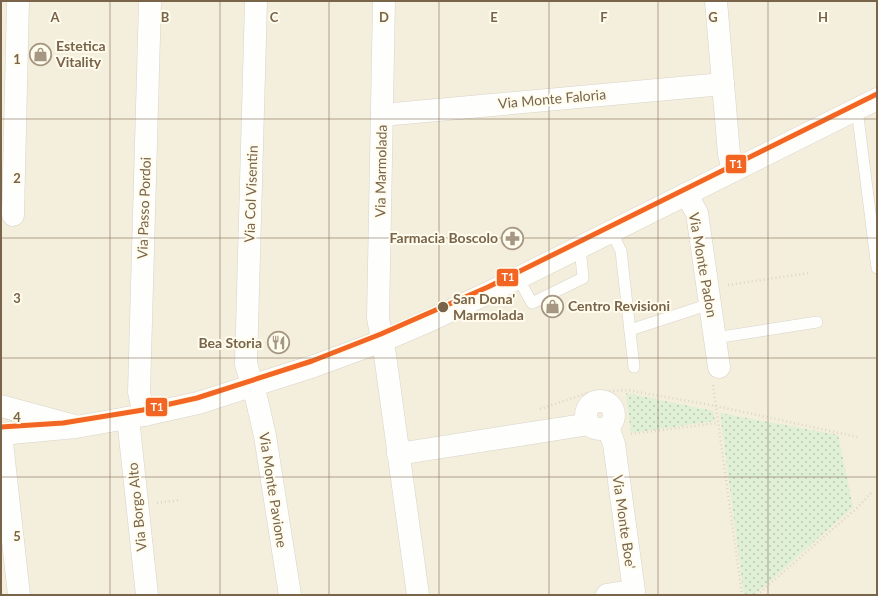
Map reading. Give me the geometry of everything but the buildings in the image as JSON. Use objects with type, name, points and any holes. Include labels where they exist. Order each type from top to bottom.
[{"type":"street","points":[[13,215],[18,1]]},
{"type":"street","name":"Via Passo Pordoi","points":[[136,417],[139,392],[150,1]]},
{"type":"street","name":"Via Col Visentin","points":[[252,385],[246,364],[256,1]]},
{"type":"street","name":"Via Marmolada","points":[[382,341],[378,318],[384,1]]},
{"type":"street","points":[[716,1],[729,154],[734,171]]},
{"type":"street","name":"Via Monte Faloria","points":[[382,115],[723,84]]},
{"type":"street","points":[[19,595],[1,434],[76,426],[136,417],[198,403],[314,366],[382,341],[422,324],[518,278],[877,99]]},
{"type":"street","name":"Via Monte Padon","points":[[686,194],[696,213],[719,367]]},
{"type":"street","points":[[382,341],[418,595]]},
{"type":"street","name":"Via Monte Pavione","points":[[252,385],[265,436],[290,595]]},
{"type":"street","points":[[1,406],[76,426]]},
{"type":"street","name":"Via Borgo Alto","points":[[136,417],[146,595]]},
{"type":"street","name":"Via Monte Boe'","points":[[398,454],[582,425],[598,425],[614,444],[634,592],[607,595]]},
{"type":"lane","points":[[857,109],[877,268]]},
{"type":"lane","points":[[611,231],[621,251],[634,367]]},
{"type":"lane","points":[[518,278],[532,303],[583,278],[580,247]]},
{"type":"lane","points":[[630,330],[709,296]]},
{"type":"lane","name":"Via Monte Padon","points":[[715,338],[817,322]]},
{"type":"path","points":[[709,296],[809,273]]},
{"type":"path","points":[[719,367],[711,374],[742,595]]},
{"type":"path","points":[[538,410],[587,393],[627,390],[716,406],[858,437]]},
{"type":"path","points":[[628,435],[718,423]]},
{"type":"path","points":[[757,595],[857,508],[872,492]]},
{"type":"shaded area","points":[[1,1],[877,1],[877,595],[1,595]]},
{"type":"green space","points":[[626,393],[713,411],[715,421],[631,433]]},
{"type":"green space","points":[[720,413],[838,435],[853,507],[754,595],[744,595]]},
{"type":"transit line","name":"T1","points":[[1,427],[63,423],[143,410],[197,398],[312,361],[381,334],[488,287],[877,94]]},
{"type":"place","name":"Estetica Vitality","points":[[41,54]]},
{"type":"place","name":"Farmacia Boscolo","points":[[513,238]]},
{"type":"place","name":"Centro Revisioni","points":[[553,306]]},
{"type":"place","name":"San Dona' Marmolada","points":[[443,307]]},
{"type":"place","name":"Bea Storia","points":[[278,343]]}]
